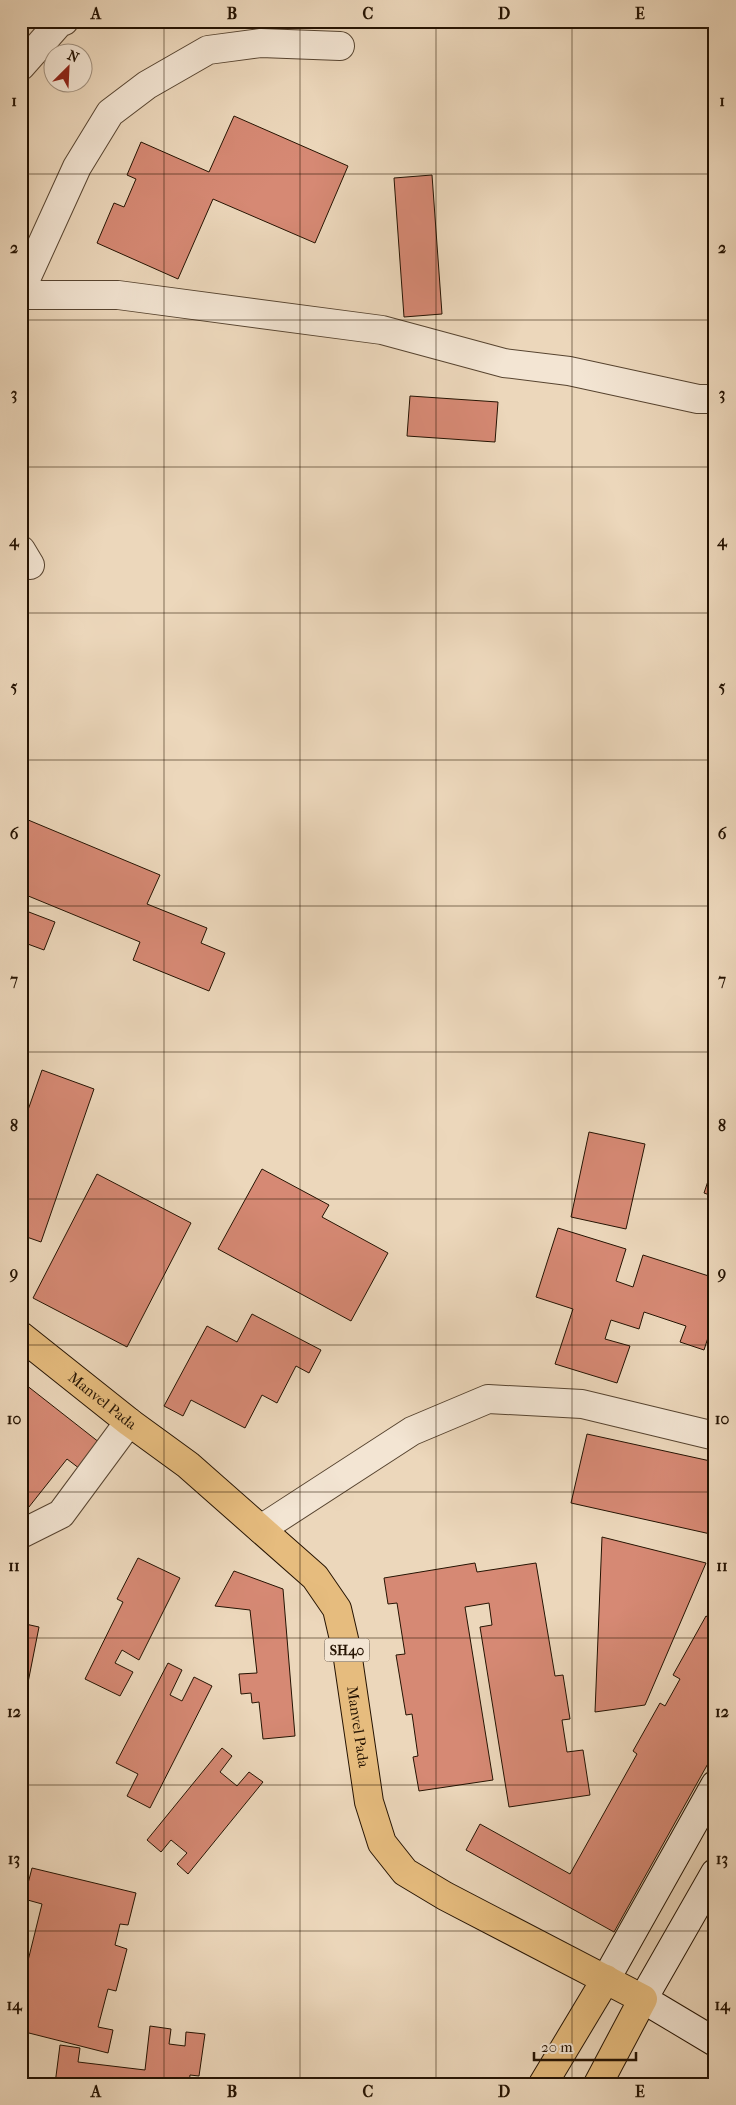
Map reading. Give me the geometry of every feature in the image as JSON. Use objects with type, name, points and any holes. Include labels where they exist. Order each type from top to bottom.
[{"type":"main road","name":"Manvel Pada","points":[[21,1336],[188,1465],[315,1577],[337,1609],[348,1652],[369,1802],[382,1843],[405,1872],[445,1896],[643,2000]]},
{"type":"main road","points":[[543,2084],[606,1979]]},
{"type":"main road","points":[[598,2084],[643,2000]]},
{"type":"street","points":[[21,66],[59,23],[64,21]]},
{"type":"street","points":[[21,290],[77,167],[110,113],[147,86],[208,50],[261,43],[340,46]]},
{"type":"street","points":[[21,295],[118,295],[382,330],[504,363],[569,371],[698,399],[715,399]]},
{"type":"street","points":[[261,1529],[412,1431],[488,1399],[582,1404],[715,1436]]},
{"type":"street","points":[[21,1534],[61,1514],[130,1422]]},
{"type":"street","points":[[606,1979],[715,1785]]},
{"type":"street","points":[[643,2000],[715,1874]]},
{"type":"street","name":"Manvel Pada","points":[[643,2000],[715,2042]]},
{"type":"building","points":[[234,116],[348,166],[315,243],[213,199],[178,279],[97,243],[114,203],[124,207],[136,179],[127,175],[141,142],[209,172]]},
{"type":"building","points":[[432,175],[442,314],[404,317],[394,178]]},
{"type":"building","points":[[410,396],[498,402],[495,442],[407,436]]},
{"type":"building","points":[[21,817],[160,875],[147,904],[207,928],[201,943],[225,953],[209,991],[133,960],[140,942],[21,893]]},
{"type":"building","points":[[21,909],[55,922],[44,950],[25,943],[21,952]]},
{"type":"building","points":[[42,1070],[94,1089],[41,1242],[21,1235],[21,1130]]},
{"type":"building","points":[[589,1132],[645,1144],[626,1229],[571,1217]]},
{"type":"building","points":[[262,1169],[329,1205],[322,1217],[388,1253],[351,1321],[218,1249]]},
{"type":"building","points":[[711,1172],[715,1174],[715,1197],[704,1193]]},
{"type":"building","points":[[97,1174],[191,1223],[127,1347],[33,1298]]},
{"type":"building","points":[[558,1228],[626,1249],[616,1281],[633,1287],[643,1255],[715,1278],[715,1316],[704,1350],[680,1342],[686,1326],[644,1312],[639,1329],[611,1320],[605,1339],[630,1346],[617,1383],[555,1364],[573,1309],[536,1297]]},
{"type":"building","points":[[252,1314],[321,1350],[309,1373],[296,1366],[277,1403],[262,1395],[245,1428],[191,1400],[183,1416],[164,1406],[207,1326],[237,1342]]},
{"type":"building","points":[[21,1381],[109,1450],[88,1475],[67,1459],[21,1517]]},
{"type":"building","points":[[587,1434],[715,1462],[715,1535],[571,1503]]},
{"type":"building","points":[[602,1537],[706,1563],[645,1705],[595,1712]]},
{"type":"building","points":[[138,1558],[180,1578],[139,1660],[122,1650],[115,1663],[133,1672],[120,1696],[85,1679],[123,1602],[117,1599]]},
{"type":"building","points":[[475,1563],[477,1572],[536,1563],[555,1676],[563,1675],[570,1719],[562,1720],[567,1752],[583,1750],[590,1795],[509,1807],[480,1627],[492,1625],[489,1603],[465,1607],[493,1780],[419,1791],[413,1757],[418,1756],[412,1714],[406,1715],[396,1655],[405,1654],[397,1603],[388,1604],[384,1578]]},
{"type":"building","points":[[234,1571],[283,1589],[295,1736],[263,1739],[259,1702],[252,1703],[251,1693],[241,1694],[239,1674],[257,1673],[250,1610],[215,1606]]},
{"type":"building","points":[[706,1616],[715,1621],[715,1751],[614,1932],[466,1850],[480,1824],[570,1874],[637,1754],[633,1751],[660,1703],[665,1706],[680,1679],[673,1675]]},
{"type":"building","points":[[21,1623],[39,1627],[21,1718]]},
{"type":"building","points":[[168,1663],[182,1670],[170,1695],[182,1701],[194,1677],[212,1686],[150,1808],[127,1796],[138,1774],[116,1763]]},
{"type":"building","points":[[222,1748],[232,1756],[220,1772],[237,1786],[249,1772],[263,1782],[188,1874],[177,1864],[187,1853],[171,1840],[161,1852],[147,1840]]},
{"type":"building","points":[[32,1868],[136,1893],[128,1925],[120,1924],[115,1945],[127,1949],[116,1991],[108,1989],[98,2027],[113,2030],[108,2053],[21,2031],[21,1989],[42,1904],[24,1899]]},
{"type":"building","points":[[150,2026],[171,2029],[169,2044],[185,2046],[186,2032],[205,2034],[199,2076],[190,2075],[189,2084],[55,2084],[60,2045],[80,2048],[78,2062],[145,2070]]}]
